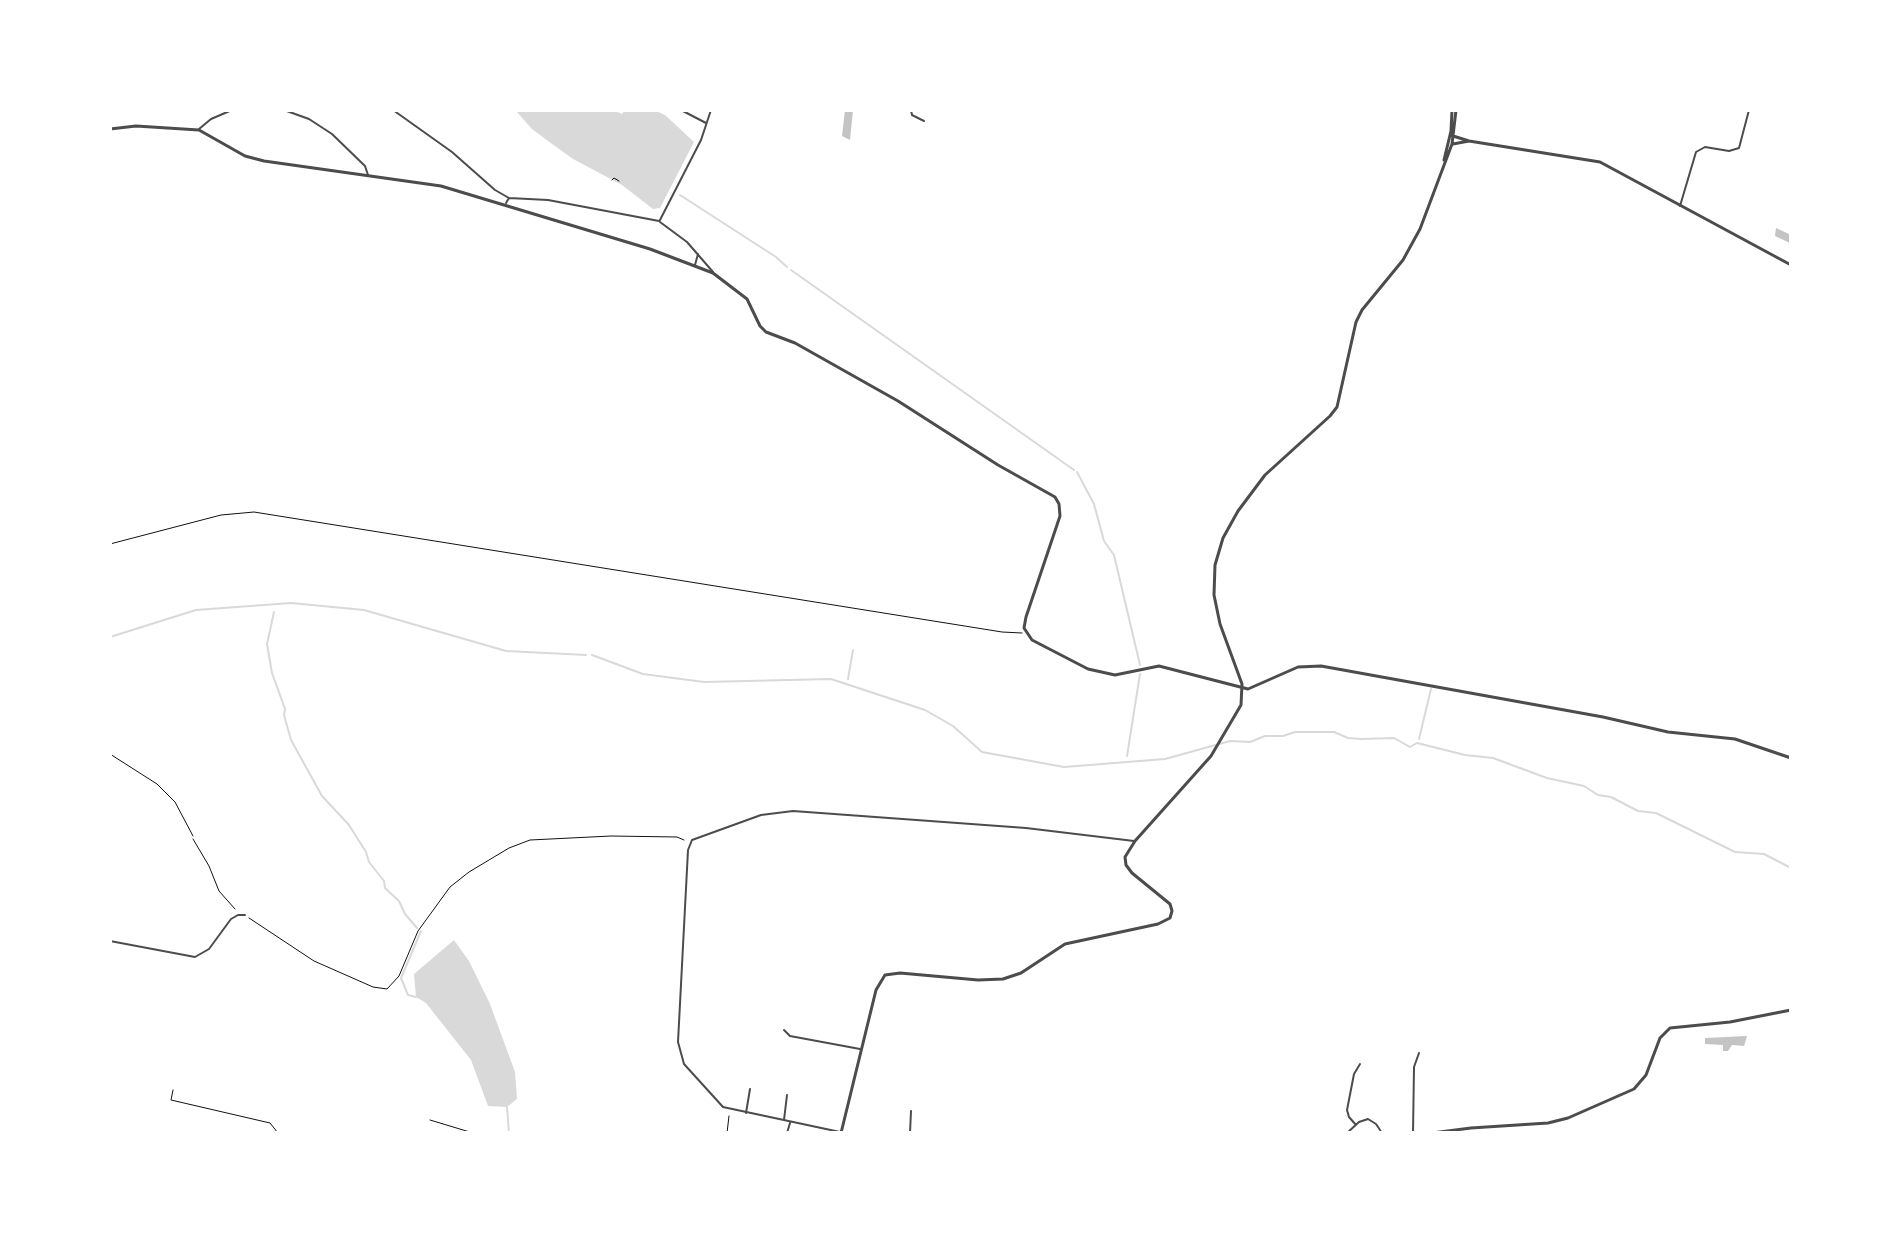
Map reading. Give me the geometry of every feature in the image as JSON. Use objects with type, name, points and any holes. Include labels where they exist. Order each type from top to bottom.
[{"type":"street","points":[[199,130],[211,119],[230,110]]},
{"type":"street","points":[[284,110],[309,119],[332,134],[365,166],[368,176]]},
{"type":"street","points":[[393,110],[509,198],[555,201],[660,219],[698,253],[713,273]]},
{"type":"street","points":[[681,110],[707,123]]},
{"type":"street","points":[[660,219],[701,140],[711,110]]},
{"type":"street","points":[[911,110],[912,115],[924,121]]},
{"type":"street","points":[[1135,841],[1010,826],[793,811],[761,815],[700,836],[690,842],[688,850],[681,1060],[714,1101],[730,1110],[841,1133],[877,985],[889,973],[1003,979],[1021,973],[1065,944],[1168,921],[1172,911],[1167,900],[1126,865],[1127,852],[1212,755],[1238,713],[1243,688],[1220,624],[1214,595],[1215,565],[1223,538],[1238,511],[1265,475],[1337,407],[1359,316],[1409,250],[1450,144],[1454,110]]},
{"type":"street","points":[[1680,207],[1696,152],[1705,147],[1729,151],[1739,148],[1749,110]]},
{"type":"street","points":[[110,129],[136,126],[199,130],[245,156],[441,186],[650,249],[713,273],[747,299],[766,332],[795,343],[898,401],[998,465],[1055,497],[1060,516],[1026,617],[1026,632],[1042,646],[1096,672],[1122,674],[1159,666],[1248,689],[1298,667],[1321,666],[1587,714],[1668,732],[1735,739],[1791,758]]},
{"type":"street","points":[[1452,135],[1469,141],[1591,159],[1791,265]]},
{"type":"street","points":[[1450,144],[1469,141]]},
{"type":"street","points":[[506,205],[509,198]]},
{"type":"street","points":[[695,265],[698,253]]},
{"type":"street","points":[[110,941],[198,957],[209,949],[231,919],[245,915]]},
{"type":"street","points":[[1432,1133],[1548,1123],[1568,1118],[1634,1089],[1646,1075],[1660,1038],[1670,1028],[1730,1022],[1791,1010]]},
{"type":"street","points":[[784,1030],[790,1036],[861,1049]]},
{"type":"street","points":[[1413,1133],[1414,1067],[1419,1053]]},
{"type":"street","points":[[1356,1125],[1347,1110],[1354,1074],[1360,1064]]},
{"type":"street","points":[[746,1114],[750,1089]]},
{"type":"street","points":[[783,1121],[787,1095]]},
{"type":"street","points":[[910,1133],[911,1111]]},
{"type":"street","points":[[1347,1133],[1368,1119],[1378,1125],[1381,1133]]},
{"type":"street","points":[[787,1133],[790,1122]]},
{"type":"path","points":[[612,180],[619,181]]},
{"type":"path","points":[[110,544],[221,515],[254,512],[1002,632],[1026,632]]},
{"type":"path","points":[[110,754],[157,784],[175,802],[219,891],[238,915]]},
{"type":"path","points":[[193,836],[199,834]]},
{"type":"path","points":[[245,915],[314,961],[373,987],[387,989],[397,980],[418,931],[445,894],[461,877],[509,848],[530,840],[611,836],[677,837],[690,842]]},
{"type":"path","points":[[173,1090],[171,1100],[270,1123],[278,1133]]},
{"type":"path","points":[[727,1133],[730,1110]]},
{"type":"path","points":[[430,1120],[473,1133]]},
{"type":"shaded area","points":[[515,110],[613,110],[622,114],[625,110],[654,110],[665,115],[694,142],[660,208],[653,209],[622,185],[573,159],[532,129]]},
{"type":"shaded area","points":[[454,940],[469,961],[490,1004],[515,1072],[517,1099],[507,1107],[488,1106],[471,1060],[426,1003],[416,997],[414,974]]},
{"type":"building","points":[[845,110],[853,110],[850,140],[842,136]]},
{"type":"building","points":[[1776,228],[1791,235],[1790,243],[1775,236]]},
{"type":"building","points":[[1747,1036],[1744,1046],[1732,1045],[1728,1051],[1723,1051],[1723,1045],[1705,1044],[1705,1038]]},
{"type":"waterway","points":[[680,195],[787,267]]},
{"type":"waterway","points":[[791,270],[1074,470]]},
{"type":"waterway","points":[[1077,472],[1094,504],[1104,541],[1114,555],[1140,665]]},
{"type":"waterway","points":[[110,637],[196,610],[291,603],[364,610],[506,651],[586,655]]},
{"type":"waterway","points":[[274,612],[267,644],[291,740],[322,796],[349,825],[369,862],[384,881],[385,888],[399,901],[417,928]]},
{"type":"waterway","points":[[848,679],[853,650]]},
{"type":"waterway","points":[[592,655],[643,674],[704,682],[831,679],[925,710],[953,726],[982,752],[1064,767],[1165,759],[1230,741],[1250,742],[1265,736],[1295,732],[1334,732],[1361,739],[1394,738],[1410,747],[1417,743],[1465,755],[1493,758],[1547,778],[1584,786],[1638,811],[1656,813],[1735,852],[1764,854],[1791,868]]},
{"type":"waterway","points":[[1127,756],[1140,674]]},
{"type":"waterway","points":[[1419,739],[1431,689]]},
{"type":"waterway","points":[[416,997],[408,995],[401,978],[421,931]]},
{"type":"waterway","points":[[507,1107],[509,1133]]},
{"type":"waterway","points":[[110,1132],[116,1133]]}]
